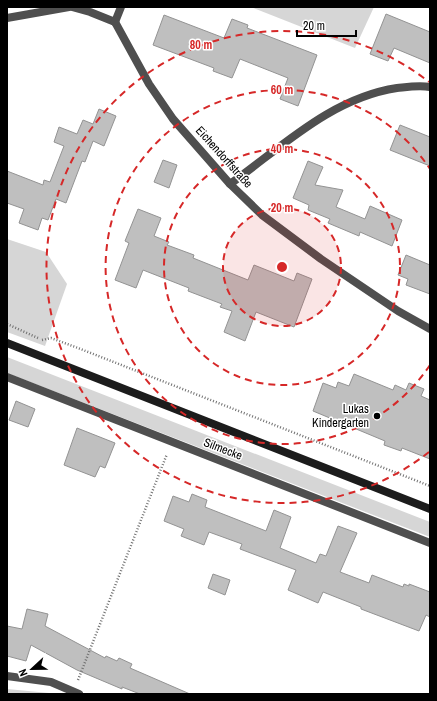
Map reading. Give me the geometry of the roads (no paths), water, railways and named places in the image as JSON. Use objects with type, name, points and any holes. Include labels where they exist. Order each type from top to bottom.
[{"type":"main road","name":"Silmecke","points":[[7,343],[430,509]]},
{"type":"street","points":[[7,18],[69,7]]},
{"type":"street","points":[[72,7],[90,12],[115,22],[122,7]]},
{"type":"street","name":"Eichendorffstraße","points":[[115,22],[149,84],[173,119],[230,184],[262,215],[321,259],[398,311],[430,329]]},
{"type":"street","points":[[230,184],[286,141],[342,105],[381,90],[403,87],[430,87]]},
{"type":"street","name":"Silmecke","points":[[7,377],[430,543]]},
{"type":"street","points":[[7,676],[51,682],[76,693]]},
{"type":"place","name":"Lukas Kindergarten","points":[[377,416]]}]
